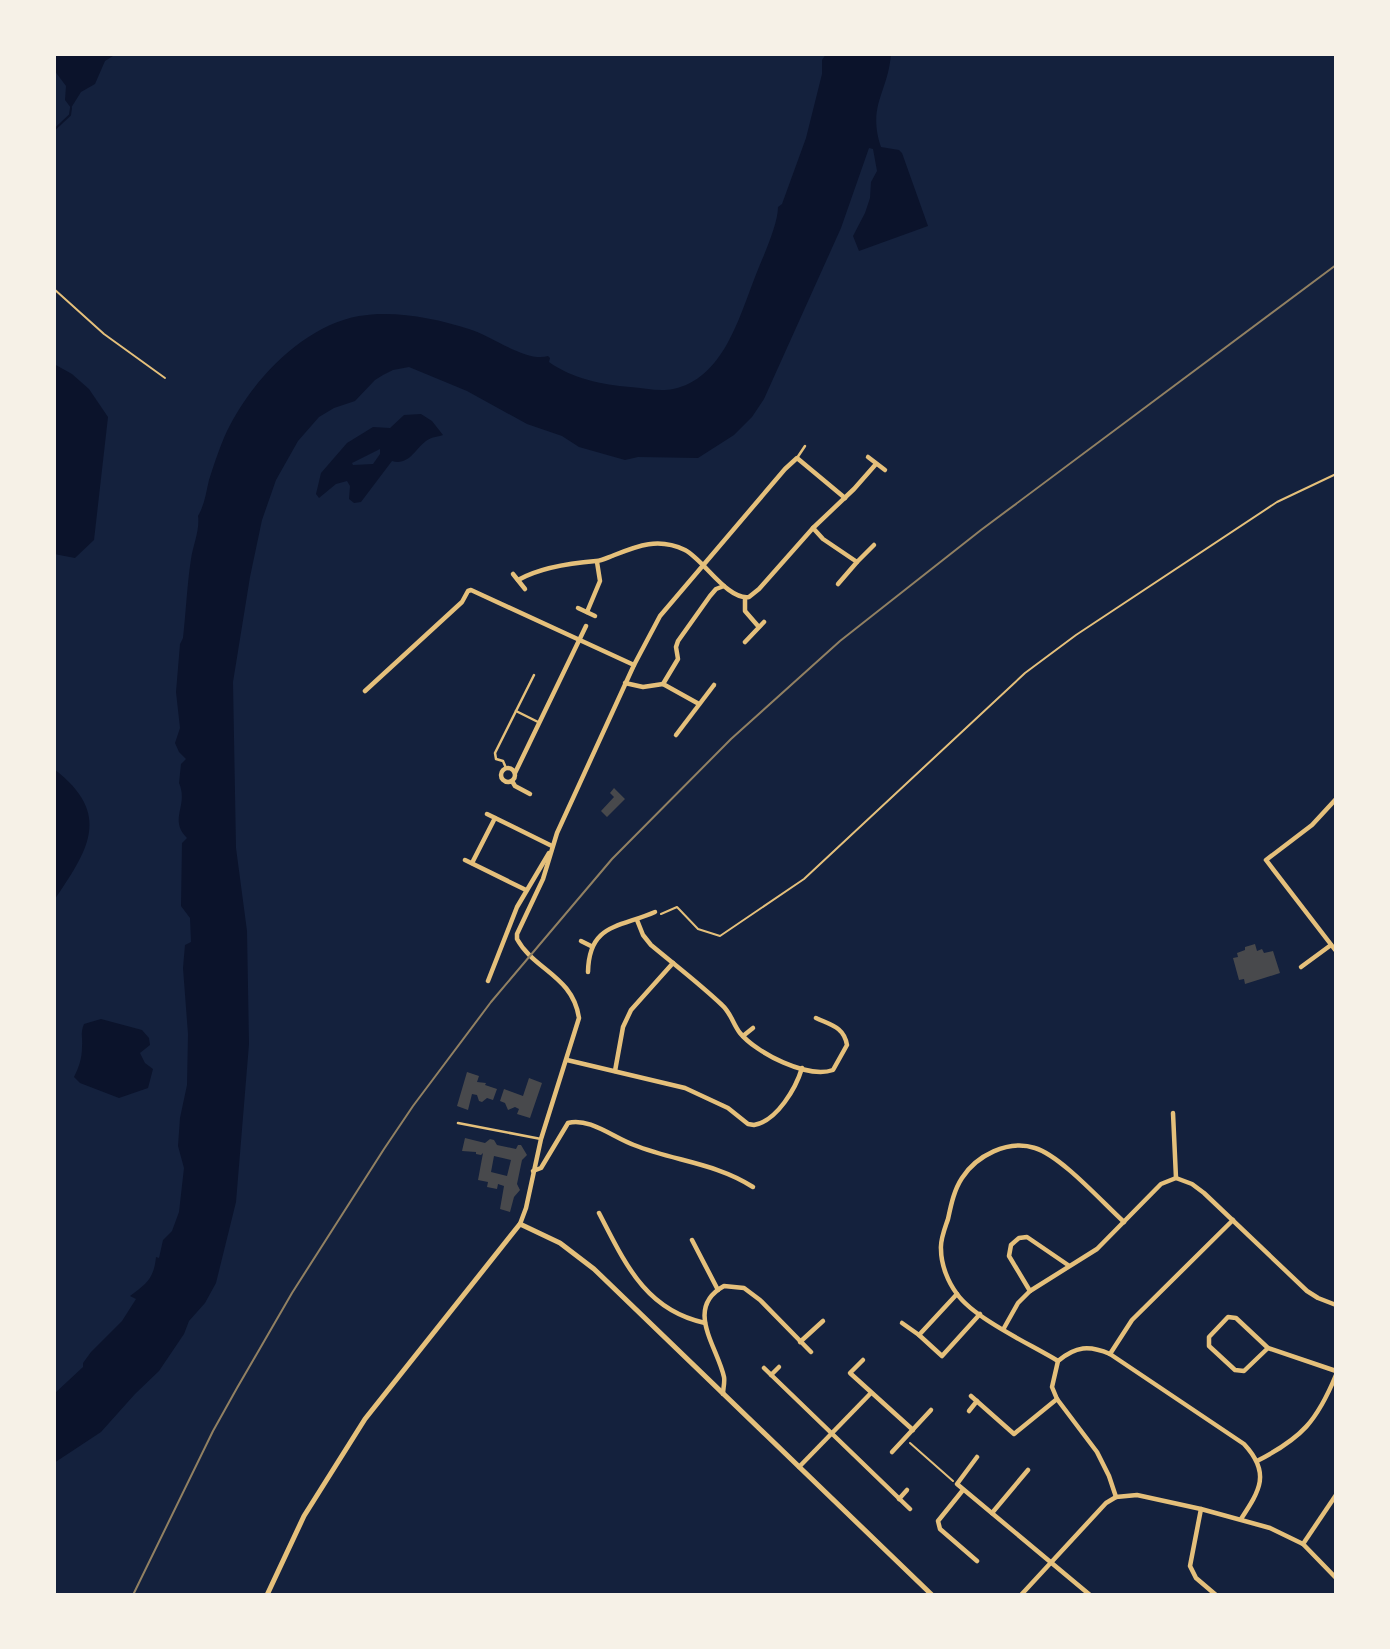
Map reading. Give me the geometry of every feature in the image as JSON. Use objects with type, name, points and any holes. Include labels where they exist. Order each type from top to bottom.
[{"type":"street","points":[[867,457],[886,470]]},
{"type":"street","points":[[488,981],[504,936],[526,890],[551,848],[625,683],[660,616],[797,458],[845,498]]},
{"type":"street","points":[[518,580],[533,572],[588,560],[597,562],[634,546],[650,543],[685,551],[703,564],[735,595],[745,598],[759,589],[813,528],[876,464]]},
{"type":"street","points":[[813,528],[823,539],[857,562]]},
{"type":"street","points":[[838,584],[874,545]]},
{"type":"street","points":[[587,612],[600,581],[597,562]]},
{"type":"street","points":[[513,574],[525,589]]},
{"type":"street","points":[[663,684],[678,659],[678,641],[710,596],[716,589],[724,586]]},
{"type":"street","points":[[365,691],[462,602],[471,590],[634,665]]},
{"type":"street","points":[[745,598],[745,611],[758,626]]},
{"type":"street","points":[[578,608],[595,616]]},
{"type":"street","points":[[745,642],[764,622]]},
{"type":"street","points":[[512,781],[586,626]]},
{"type":"street","points":[[625,683],[643,687],[663,684],[699,704]]},
{"type":"street","points":[[676,735],[715,685]]},
{"type":"street","points":[[512,781],[507,782],[502,777],[503,771],[506,768],[513,769],[515,773]]},
{"type":"street","points":[[512,781],[515,786],[530,794]]},
{"type":"street","points":[[1336,799],[1312,825],[1266,860],[1336,951]]},
{"type":"street","points":[[1331,806],[1336,813]]},
{"type":"street","points":[[487,814],[551,848]]},
{"type":"street","points":[[472,863],[495,818]]},
{"type":"street","points":[[267,1595],[304,1516],[365,1419],[520,1224],[541,1139],[579,1018],[578,1009],[560,980],[523,948],[517,939],[543,879],[551,848]]},
{"type":"street","points":[[465,860],[526,890]]},
{"type":"street","points":[[589,972],[591,946],[599,936],[610,929],[655,912]]},
{"type":"street","points":[[637,920],[643,935],[724,1007],[743,1036],[764,1053],[782,1062],[825,1073],[832,1070],[847,1045],[845,1034],[839,1028],[816,1018]]},
{"type":"street","points":[[581,941],[591,946]]},
{"type":"street","points":[[1301,967],[1331,945]]},
{"type":"street","points":[[615,1071],[626,1018],[634,1005],[673,963]]},
{"type":"street","points":[[743,1036],[753,1028]]},
{"type":"street","points":[[567,1060],[685,1088],[728,1108],[748,1124],[754,1125],[769,1118],[778,1108],[792,1091],[802,1068]]},
{"type":"street","points":[[1173,1113],[1176,1178]]},
{"type":"street","points":[[532,1172],[541,1168],[568,1123],[580,1121],[634,1146],[726,1172],[753,1187]]},
{"type":"street","points":[[1058,1361],[980,1314],[957,1294],[944,1267],[940,1247],[961,1179],[974,1164],[993,1151],[1013,1146],[1033,1147],[1050,1154],[1124,1222]]},
{"type":"street","points":[[1004,1328],[1018,1303],[1030,1291],[1097,1249],[1161,1184],[1176,1178],[1192,1184],[1204,1193],[1307,1291],[1336,1305]]},
{"type":"street","points":[[599,1213],[628,1269],[644,1289],[669,1310],[685,1319],[705,1323]]},
{"type":"street","points":[[1110,1354],[1132,1320],[1233,1220]]},
{"type":"street","points":[[520,1224],[574,1252],[932,1595]]},
{"type":"street","points":[[1030,1291],[1009,1255],[1010,1245],[1019,1238],[1027,1237],[1068,1265]]},
{"type":"street","points":[[692,1240],[718,1290]]},
{"type":"street","points":[[723,1395],[724,1378],[705,1323],[705,1308],[709,1298],[724,1286],[744,1288],[760,1300],[811,1352]]},
{"type":"street","points":[[919,1335],[957,1294]]},
{"type":"street","points":[[902,1322],[942,1356],[980,1314]]},
{"type":"street","points":[[1257,1461],[1289,1443],[1310,1424],[1321,1409],[1336,1373],[1268,1348],[1236,1318],[1228,1317],[1209,1337],[1209,1346],[1235,1370],[1244,1371],[1268,1348]]},
{"type":"street","points":[[800,1342],[823,1321]]},
{"type":"street","points":[[1116,1497],[1097,1452],[1057,1399],[1052,1387],[1058,1361],[1076,1349],[1096,1348],[1110,1354],[1244,1444],[1257,1461],[1261,1481],[1258,1494],[1241,1519]]},
{"type":"street","points":[[863,1360],[850,1373],[870,1394],[913,1430]]},
{"type":"street","points":[[771,1375],[779,1367]]},
{"type":"street","points":[[764,1368],[910,1509]]},
{"type":"street","points":[[798,1468],[870,1394]]},
{"type":"street","points":[[971,1396],[1014,1434],[1057,1399]]},
{"type":"street","points":[[969,1410],[977,1401]]},
{"type":"street","points":[[892,1452],[932,1410]]},
{"type":"street","points":[[977,1457],[957,1484],[1090,1595]]},
{"type":"street","points":[[992,1513],[1028,1470]]},
{"type":"street","points":[[899,1499],[907,1490]]},
{"type":"street","points":[[963,1490],[938,1521],[940,1529],[977,1561]]},
{"type":"street","points":[[1303,1544],[1336,1495]]},
{"type":"street","points":[[1021,1595],[1098,1511],[1116,1497],[1137,1496],[1201,1509],[1270,1528],[1303,1544],[1336,1578]]},
{"type":"street","points":[[1201,1509],[1190,1566],[1196,1578],[1216,1595]]},
{"type":"lane","points":[[797,458],[805,446]]},
{"type":"lane","points":[[506,768],[503,761],[496,759],[495,753],[534,675]]},
{"type":"lane","points":[[516,711],[541,723]]},
{"type":"lane","points":[[458,1123],[541,1139]]},
{"type":"path","points":[[54,289],[104,334],[165,378]]},
{"type":"path","points":[[655,912],[657,915],[677,907],[698,929],[720,936],[804,879],[1015,682],[1076,635],[1278,502],[1336,474]]},
{"type":"path","points":[[905,1438],[957,1484]]},
{"type":"water","points":[[54,54],[125,54],[105,61],[95,84],[81,92],[71,108],[65,100],[66,86],[54,70]]},
{"type":"water","points":[[826,54],[891,54],[877,109],[877,133],[881,147],[902,153],[928,226],[859,251],[853,236],[865,213],[871,182],[877,171],[873,149],[869,148],[841,228],[764,399],[752,417],[734,435],[698,458],[638,457],[625,460],[579,447],[562,436],[527,424],[467,391],[409,367],[383,375],[355,401],[334,408],[319,417],[298,441],[276,480],[262,520],[233,682],[236,848],[247,931],[249,1044],[236,1202],[216,1283],[159,1371],[101,1432],[54,1463],[54,1394],[83,1367],[91,1352],[122,1321],[136,1299],[130,1296],[151,1276],[163,1240],[172,1231],[179,1212],[184,1168],[178,1146],[180,1118],[187,1085],[188,1034],[183,968],[185,945],[191,942],[190,918],[181,906],[182,843],[187,838],[179,825],[182,799],[179,783],[181,764],[186,759],[175,743],[180,728],[176,692],[198,516],[220,449],[237,412],[265,375],[299,344],[338,322],[372,314],[414,316],[456,325],[530,356],[548,356],[549,362],[558,368],[598,382],[663,390],[690,383],[705,373],[717,360],[735,328],[806,138],[822,74],[822,60]]},
{"type":"water","points":[[54,364],[72,374],[89,389],[108,417],[94,540],[75,558],[54,554]]},
{"type":"water","points":[[421,414],[432,421],[443,435],[422,444],[407,459],[392,461],[361,502],[354,503],[349,499],[350,486],[347,481],[336,484],[319,498],[316,494],[321,473],[347,443],[373,427],[390,428],[404,415]],"holes":[[[380,449],[380,454],[373,464],[352,463]]]},
{"type":"water","points":[[54,769],[73,786],[84,802],[89,818],[89,834],[76,866],[54,901]]},
{"type":"water","points":[[101,1019],[142,1030],[149,1038],[150,1045],[140,1053],[145,1063],[153,1069],[148,1088],[119,1098],[80,1083],[74,1077],[81,1059],[84,1024]]},
{"type":"building","points":[[614,788],[625,799],[607,817],[601,811],[614,797],[610,793]]},
{"type":"building","points":[[1255,944],[1257,951],[1273,951],[1280,973],[1245,984],[1244,979],[1239,980],[1233,958],[1238,957],[1237,953],[1245,950],[1245,947]]},
{"type":"building","points":[[467,1072],[479,1076],[477,1082],[497,1089],[493,1100],[487,1098],[482,1102],[477,1095],[472,1094],[468,1110],[457,1106]]},
{"type":"building","points":[[529,1078],[542,1083],[530,1118],[517,1114],[519,1109],[515,1107],[508,1110],[505,1103],[500,1101],[504,1089],[523,1096]]},
{"type":"building","points":[[465,1138],[485,1143],[490,1139],[497,1145],[516,1149],[521,1145],[527,1155],[522,1160],[517,1184],[520,1190],[514,1197],[510,1212],[500,1209],[504,1186],[498,1184],[497,1189],[487,1187],[488,1182],[478,1180],[483,1153],[481,1155],[462,1151]],"holes":[[[494,1156],[511,1160],[507,1176],[491,1172]]]},
{"type":"waterway","points":[[54,130],[70,115],[71,108]]},
{"type":"railway","points":[[133,1595],[213,1431],[237,1388],[292,1293],[384,1149],[491,1002],[612,859],[731,739],[840,641],[981,530],[1336,265]]}]
